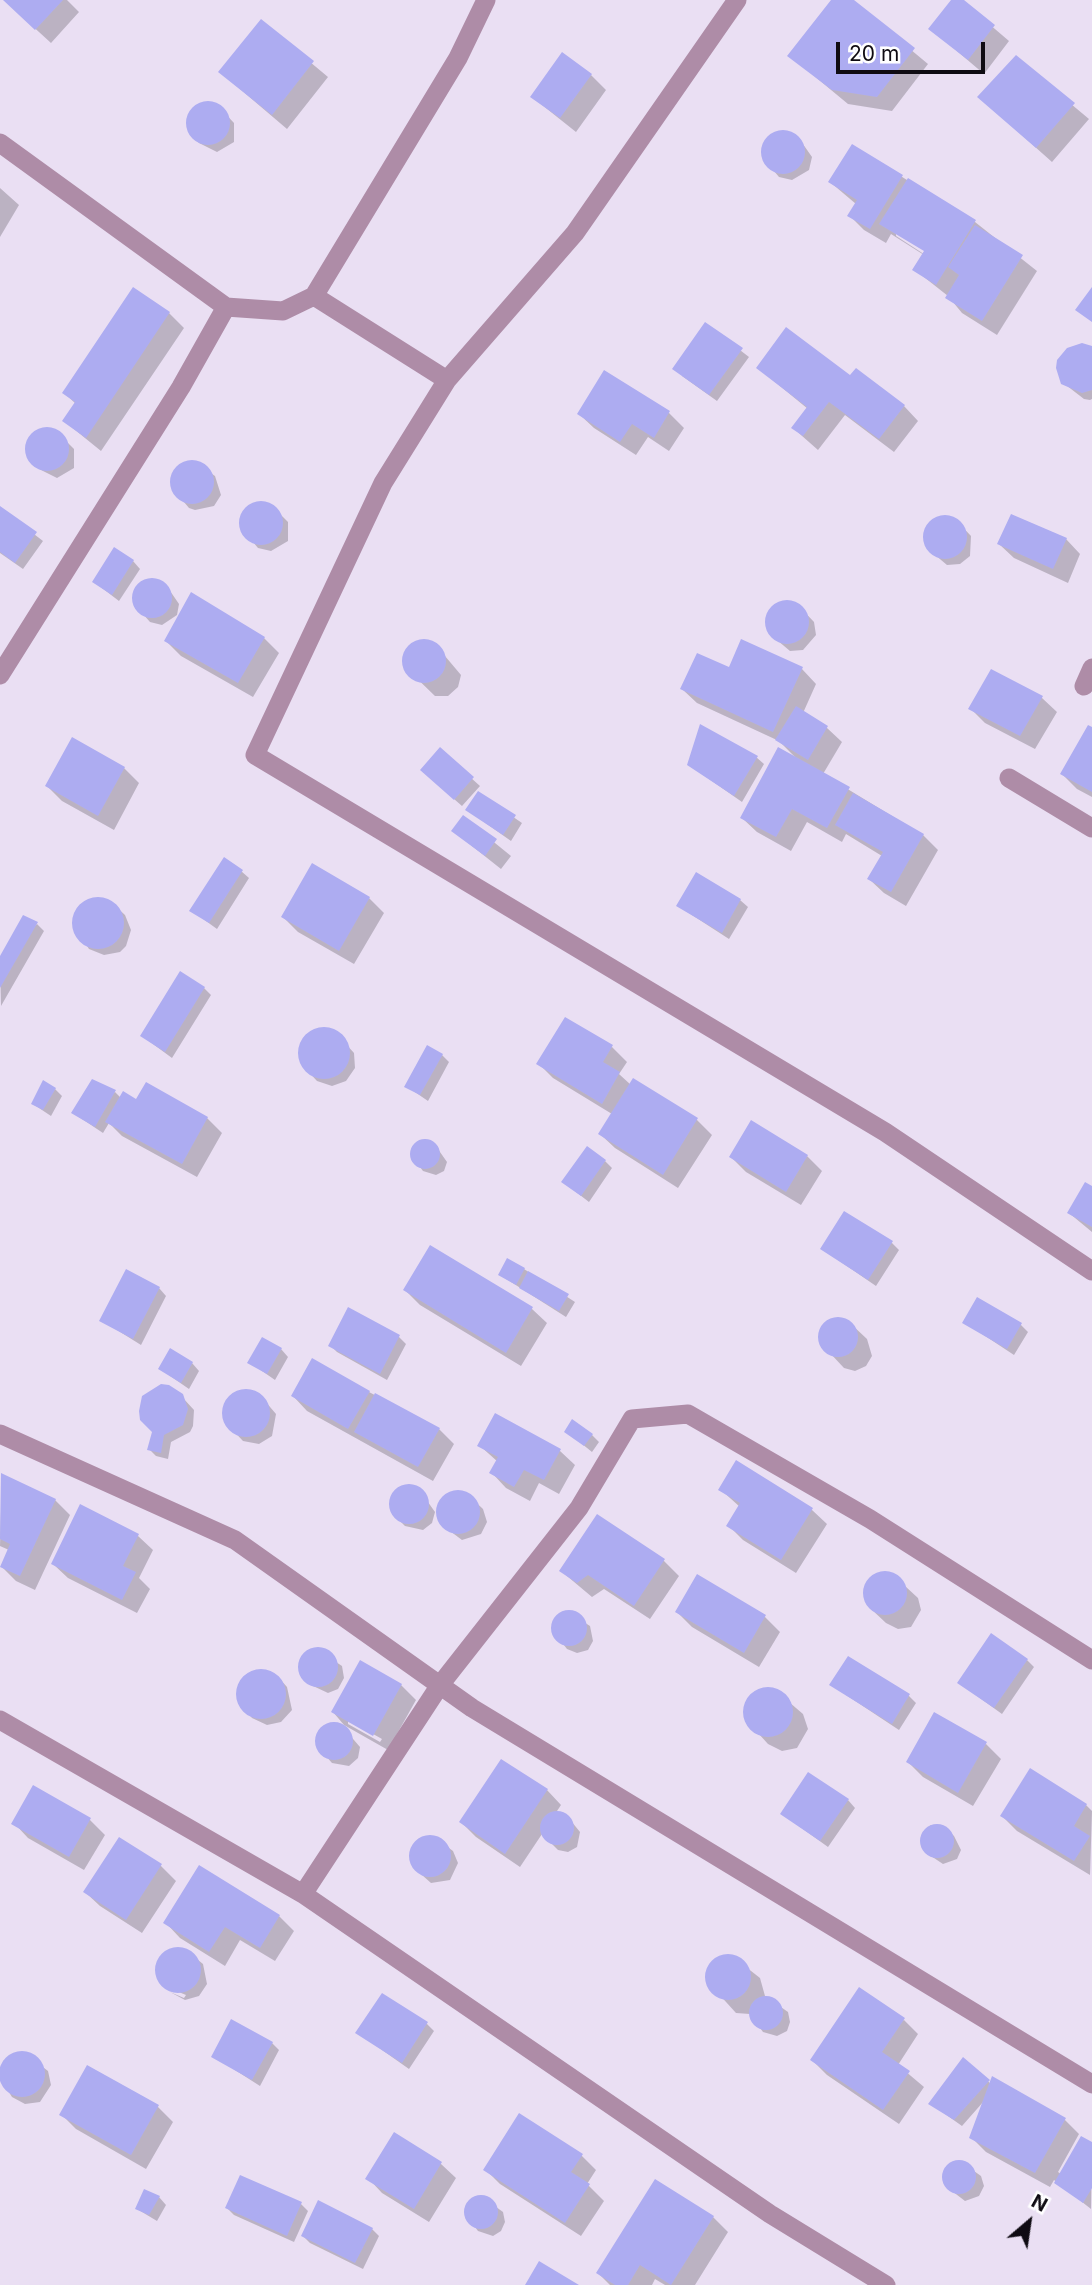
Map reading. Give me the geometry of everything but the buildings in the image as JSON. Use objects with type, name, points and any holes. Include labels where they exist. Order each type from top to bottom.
[{"type":"street","points":[[0,143],[226,307],[283,311],[314,296],[457,58],[486,0]]},
{"type":"street","points":[[737,0],[575,233],[447,380],[383,483],[255,755],[885,1132],[1092,1271]]},
{"type":"street","points":[[314,296],[447,380]]},
{"type":"street","points":[[0,675],[181,387],[226,307]]},
{"type":"street","points":[[1009,778],[1092,828]]},
{"type":"street","points":[[303,1894],[440,1685],[579,1508],[632,1419],[688,1414],[870,1519],[1092,1660]]},
{"type":"street","points":[[0,1434],[235,1540],[472,1708],[1092,2084]]},
{"type":"street","points":[[0,1720],[303,1894],[770,2214],[886,2285]]}]
